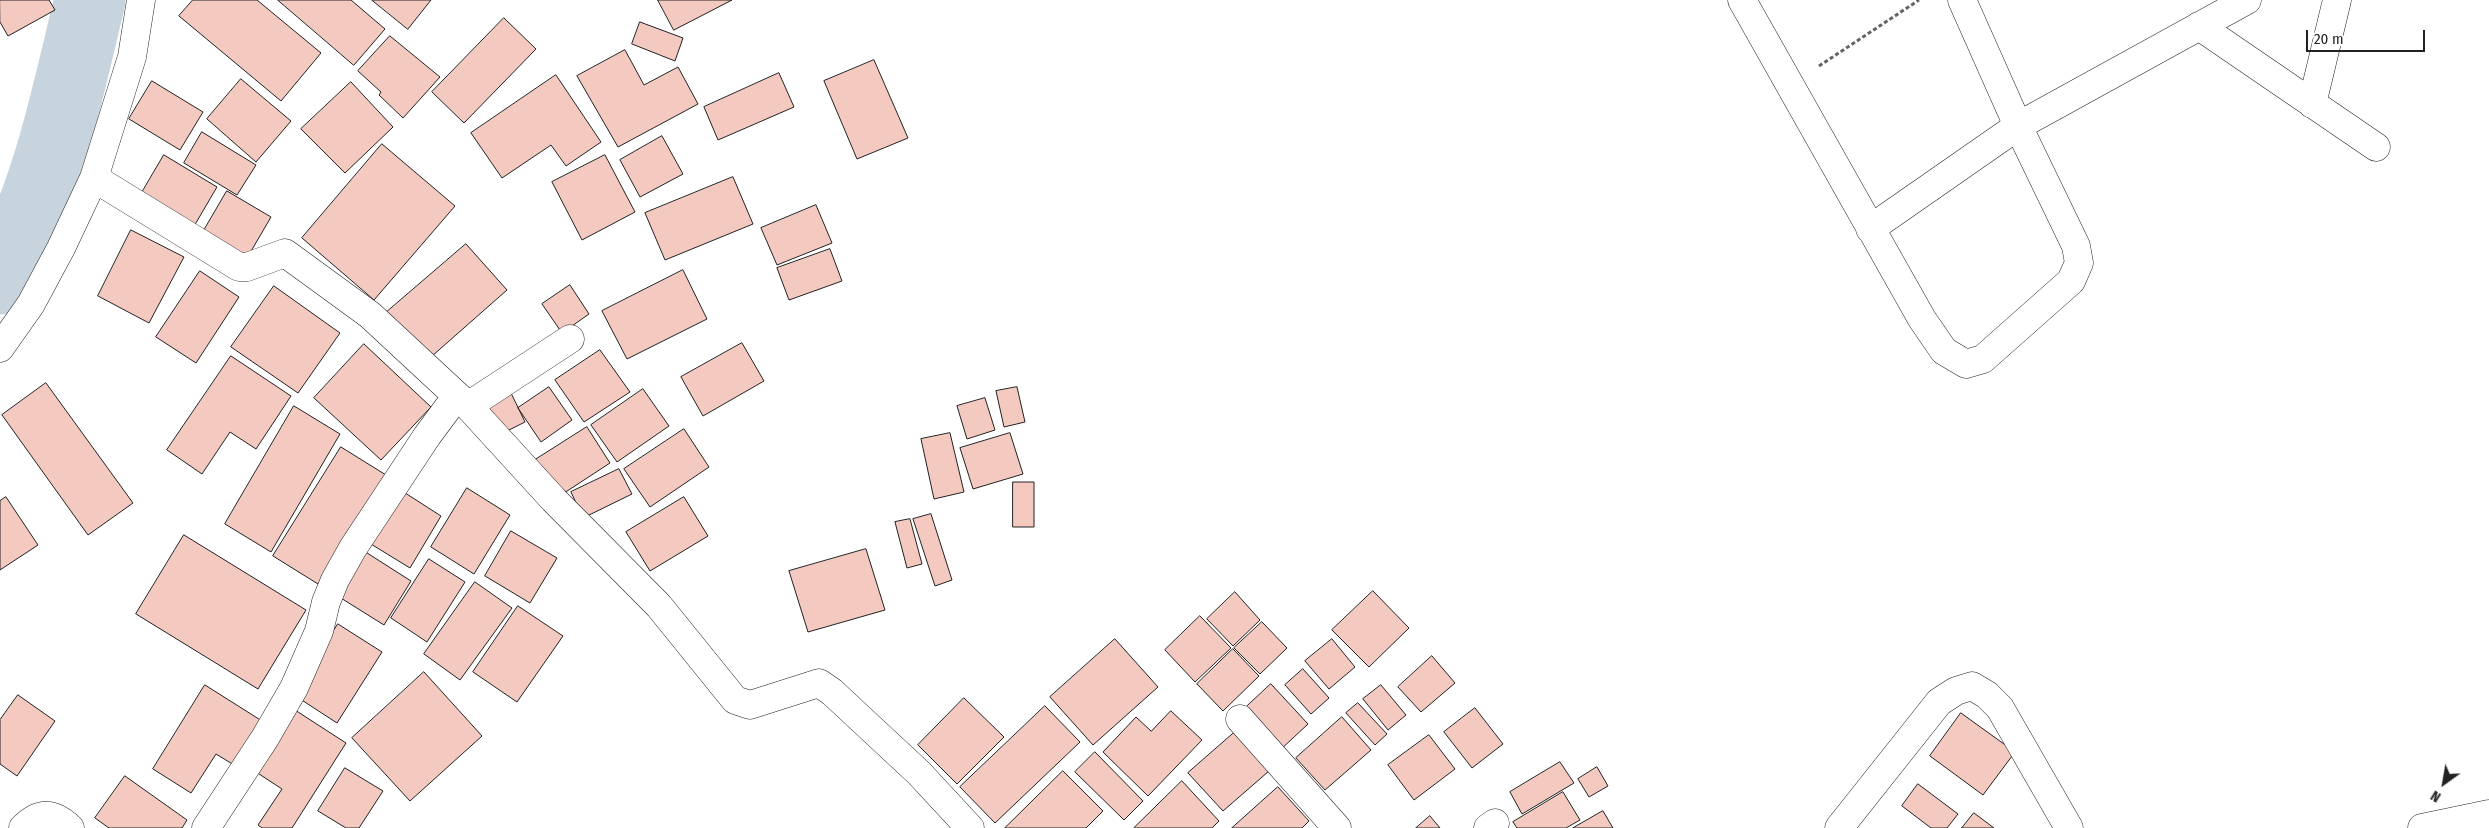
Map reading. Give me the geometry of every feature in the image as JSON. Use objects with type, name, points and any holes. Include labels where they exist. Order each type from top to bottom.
[{"type":"street","points":[[0,348],[31,304],[61,248],[94,178],[132,57],[141,0]]},
{"type":"street","points":[[1742,0],[1922,319],[1944,351],[1966,364],[1983,359],[2071,280],[2079,263],[2076,246],[2018,126],[1962,0]]},
{"type":"street","points":[[1870,229],[2018,126],[2247,0]]},
{"type":"street","points":[[2312,104],[2337,0]]},
{"type":"street","points":[[2199,26],[2376,147]]},
{"type":"street","points":[[94,178],[239,267],[247,267],[281,254],[288,254],[370,315],[462,402],[554,500],[659,606],[739,704],[750,705],[819,683],[832,692],[919,772],[970,828]]},
{"type":"street","points":[[206,828],[265,738],[294,688],[320,630],[326,602],[335,580],[427,436],[462,402],[570,339]]},
{"type":"street","points":[[1839,828],[1939,702],[1956,691],[1972,686],[1987,695],[2000,708],[2068,827]]},
{"type":"street","points":[[1240,719],[1337,828]]},
{"type":"street","points":[[2422,828],[2489,814]]},
{"type":"street","points":[[23,828],[34,817],[47,816],[60,819],[70,828]]},
{"type":"path","points":[[1789,86],[1919,0]]},
{"type":"building","points":[[0,0],[49,0],[55,10],[8,36],[0,22]]},
{"type":"building","points":[[193,0],[257,0],[321,53],[281,101],[179,16]]},
{"type":"building","points":[[278,0],[351,0],[385,29],[354,65]]},
{"type":"building","points":[[372,0],[431,0],[408,29]]},
{"type":"building","points":[[658,0],[732,0],[674,30]]},
{"type":"building","points":[[504,18],[536,49],[464,123],[432,92]]},
{"type":"building","points":[[640,22],[683,38],[675,61],[632,44]]},
{"type":"building","points":[[390,36],[440,77],[403,118],[379,95],[381,92],[358,71]]},
{"type":"building","points":[[625,50],[644,85],[678,67],[698,104],[618,147],[577,76]]},
{"type":"building","points":[[874,60],[908,138],[857,159],[824,81]]},
{"type":"building","points":[[779,73],[794,107],[718,140],[704,107]]},
{"type":"building","points":[[556,75],[601,142],[566,166],[551,145],[502,178],[471,133]]},
{"type":"building","points":[[241,79],[291,121],[256,162],[207,119]]},
{"type":"building","points":[[152,81],[203,112],[180,150],[129,119]]},
{"type":"building","points":[[351,82],[393,127],[345,173],[301,129]]},
{"type":"building","points":[[202,132],[256,165],[237,195],[184,163]]},
{"type":"building","points":[[662,136],[683,174],[640,197],[620,160]]},
{"type":"building","points":[[382,144],[455,206],[374,300],[302,238]]},
{"type":"building","points":[[164,155],[217,187],[190,233],[137,201]]},
{"type":"building","points":[[605,155],[635,212],[582,240],[552,182]]},
{"type":"building","points":[[733,177],[753,224],[665,260],[645,213]]},
{"type":"building","points":[[227,191],[271,217],[243,265],[199,239]]},
{"type":"building","points":[[816,205],[832,243],[777,265],[761,228]]},
{"type":"building","points":[[131,230],[184,257],[149,323],[98,296]]},
{"type":"building","points":[[466,244],[507,290],[423,364],[381,317]]},
{"type":"building","points":[[830,249],[842,281],[789,300],[777,268]]},
{"type":"building","points":[[683,270],[707,319],[627,359],[602,311]]},
{"type":"building","points":[[200,271],[239,297],[196,363],[156,337]]},
{"type":"building","points":[[570,285],[589,314],[562,333],[542,304]]},
{"type":"building","points":[[274,286],[340,333],[298,393],[231,347]]},
{"type":"building","points":[[742,343],[764,381],[703,416],[681,377]]},
{"type":"building","points":[[364,344],[431,407],[381,460],[314,398]]},
{"type":"building","points":[[600,350],[630,392],[584,422],[555,380]]},
{"type":"building","points":[[231,356],[291,396],[256,449],[230,432],[202,474],[167,450]]},
{"type":"building","points":[[46,383],[133,503],[88,535],[2,415]]},
{"type":"building","points":[[549,387],[572,420],[541,442],[518,408]]},
{"type":"building","points":[[1017,387],[1025,422],[1004,427],[996,391]]},
{"type":"building","points":[[643,389],[669,426],[617,462],[591,425]]},
{"type":"building","points":[[511,393],[525,422],[497,436],[482,406]]},
{"type":"building","points":[[985,398],[995,430],[967,439],[957,406]]},
{"type":"building","points":[[294,406],[340,434],[271,552],[225,524]]},
{"type":"building","points":[[587,427],[610,463],[558,497],[535,460]]},
{"type":"building","points":[[684,429],[709,467],[650,507],[624,469]]},
{"type":"building","points":[[950,433],[964,492],[934,499],[921,439]]},
{"type":"building","points":[[1010,433],[1023,474],[973,489],[960,448]]},
{"type":"building","points":[[341,447],[386,475],[318,584],[273,556]]},
{"type":"building","points":[[619,469],[632,494],[583,518],[571,492]]},
{"type":"building","points":[[1013,482],[1034,482],[1034,527],[1013,527]]},
{"type":"building","points":[[467,488],[510,515],[474,574],[431,547]]},
{"type":"building","points":[[399,489],[441,516],[410,568],[366,541]]},
{"type":"building","points":[[6,497],[38,545],[0,570],[0,501]]},
{"type":"building","points":[[684,497],[708,536],[650,571],[626,532]]},
{"type":"building","points":[[931,514],[952,580],[935,586],[913,519]]},
{"type":"building","points":[[910,519],[922,564],[907,568],[895,522]]},
{"type":"building","points":[[511,531],[557,558],[530,603],[485,576]]},
{"type":"building","points":[[184,535],[306,610],[258,689],[136,614]]},
{"type":"building","points":[[866,549],[885,610],[808,632],[789,571]]},
{"type":"building","points":[[364,551],[411,581],[384,625],[336,595]]},
{"type":"building","points":[[429,559],[465,582],[427,642],[391,618]]},
{"type":"building","points":[[475,582],[512,608],[460,680],[424,654]]},
{"type":"building","points":[[1373,591],[1409,628],[1369,667],[1332,630]]},
{"type":"building","points":[[1235,592],[1260,620],[1233,646],[1207,619]]},
{"type":"building","points":[[518,606],[563,636],[517,702],[473,672]]},
{"type":"building","points":[[1200,616],[1231,648],[1195,682],[1165,650]]},
{"type":"building","points":[[1262,622],[1287,648],[1260,674],[1234,648]]},
{"type":"building","points":[[338,624],[382,652],[337,723],[294,695]]},
{"type":"building","points":[[1115,639],[1158,687],[1093,745],[1050,697]]},
{"type":"building","points":[[1332,639],[1355,667],[1329,689],[1305,661]]},
{"type":"building","points":[[1233,649],[1259,676],[1223,711],[1197,684]]},
{"type":"building","points":[[1432,656],[1455,683],[1421,712],[1398,687]]},
{"type":"building","points":[[1303,669],[1329,698],[1311,714],[1285,685]]},
{"type":"building","points":[[424,672],[482,736],[410,801],[352,738]]},
{"type":"building","points":[[1271,684],[1308,724],[1279,751],[1242,711]]},
{"type":"building","points":[[205,685],[262,721],[234,765],[216,754],[191,793],[153,769]]},
{"type":"building","points":[[1381,685],[1406,715],[1388,730],[1363,699]]},
{"type":"building","points":[[18,695],[55,721],[17,776],[0,764],[0,720]]},
{"type":"building","points":[[964,698],[1004,737],[957,784],[918,745]]},
{"type":"building","points":[[1358,703],[1387,734],[1375,745],[1346,713]]},
{"type":"building","points":[[1045,706],[1080,742],[995,823],[960,787]]},
{"type":"building","points":[[1475,708],[1503,744],[1472,768],[1444,732]]},
{"type":"building","points":[[295,710],[346,743],[292,828],[262,828],[258,825],[282,789],[256,772]]},
{"type":"building","points":[[1171,711],[1202,740],[1148,796],[1103,752],[1136,717],[1151,731]]},
{"type":"building","points":[[1961,713],[2015,752],[1983,795],[1930,756]]},
{"type":"building","points":[[1342,717],[1371,750],[1325,790],[1296,758]]},
{"type":"building","points":[[1235,732],[1269,771],[1223,811],[1188,773]]},
{"type":"building","points":[[1429,735],[1455,769],[1414,800],[1388,765]]},
{"type":"building","points":[[1095,752],[1143,801],[1124,820],[1075,772]]},
{"type":"building","points":[[1560,762],[1574,783],[1522,814],[1510,792]]},
{"type":"building","points":[[1597,767],[1608,786],[1589,797],[1578,779]]},
{"type":"building","points":[[345,768],[383,791],[359,828],[346,828],[318,811]]},
{"type":"building","points":[[1063,771],[1103,811],[1086,828],[1005,828]]},
{"type":"building","points":[[125,776],[187,820],[182,828],[109,828],[95,818]]},
{"type":"building","points":[[1182,781],[1219,821],[1212,828],[1134,828]]},
{"type":"building","points":[[1918,784],[1958,814],[1947,828],[1931,828],[1902,806]]},
{"type":"building","points":[[1278,787],[1309,821],[1302,828],[1232,828]]},
{"type":"building","points":[[1563,792],[1580,820],[1566,828],[1517,828],[1513,822]]},
{"type":"building","points":[[1603,811],[1613,828],[1573,828]]},
{"type":"building","points":[[1974,813],[1994,828],[1962,828]]},
{"type":"building","points":[[1430,816],[1440,828],[1416,828]]},
{"type":"waterway","points":[[0,279],[17,246],[44,178],[64,107],[90,0]]}]
